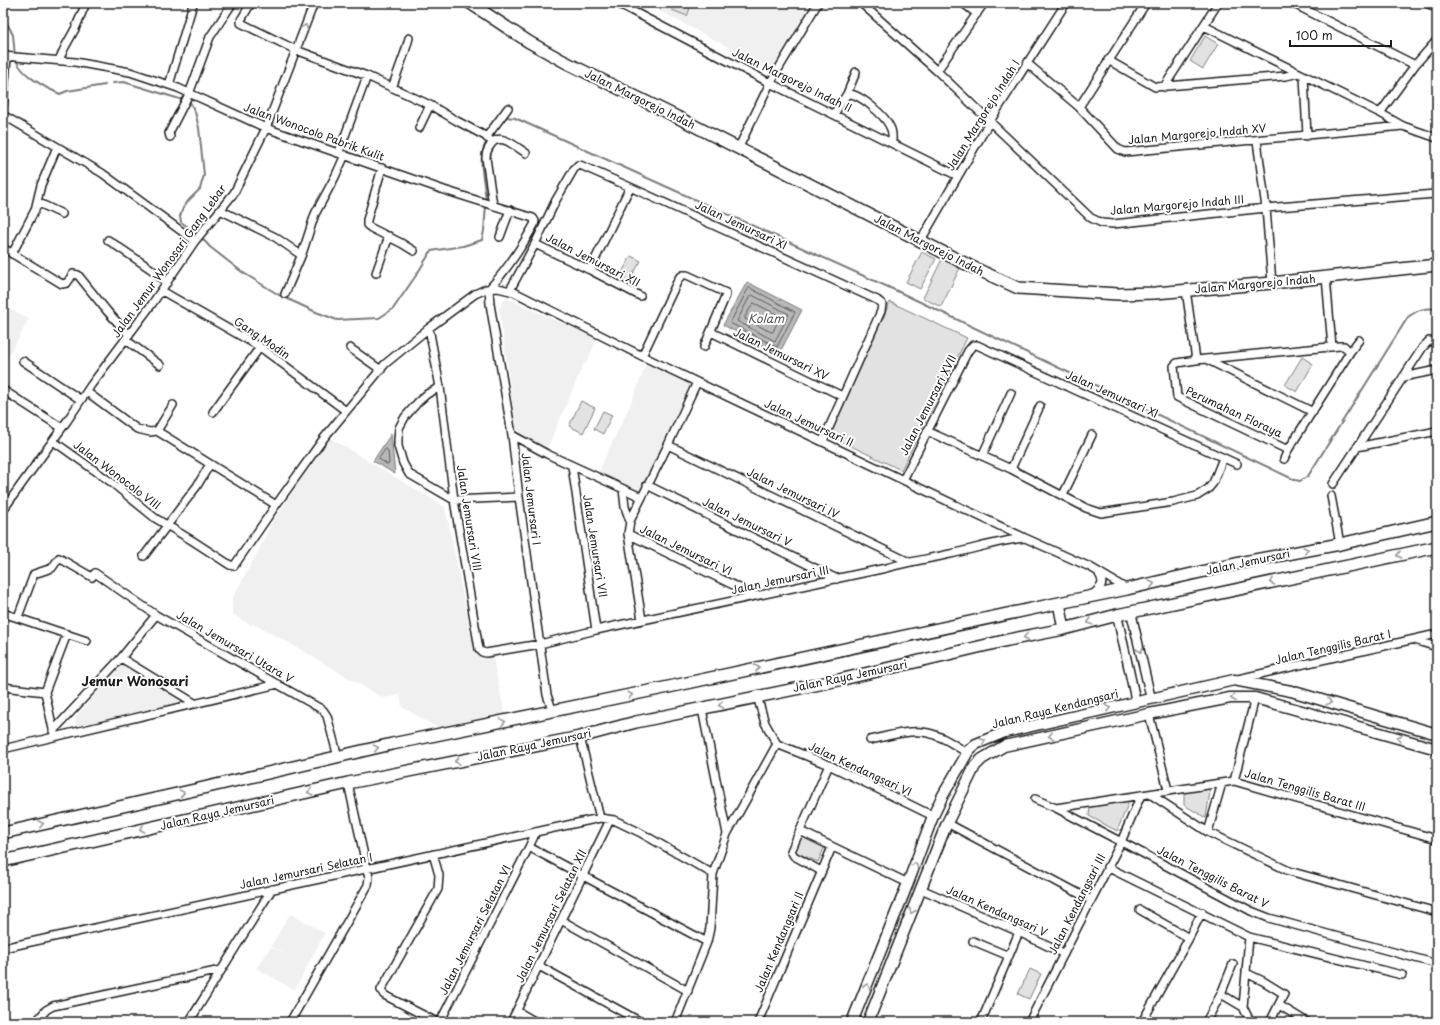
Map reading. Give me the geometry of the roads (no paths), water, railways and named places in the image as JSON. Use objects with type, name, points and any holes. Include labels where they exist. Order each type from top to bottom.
[{"type":"main road","name":"Jalan Margorejo Indah","points":[[470,3],[529,42],[565,62],[676,116],[738,149],[970,266],[1018,288],[1118,294],[1154,293],[1272,283],[1437,265]]},
{"type":"main road","name":"Jalan Jemursari","points":[[1059,602],[1127,589],[1244,562],[1340,544],[1437,522]]},
{"type":"main road","points":[[3,833],[392,744],[553,712],[1059,602],[1064,629],[1117,615],[1437,547]]},
{"type":"main road","name":"Jalan Raya Jemursari","points":[[3,861],[348,783],[580,736],[636,722],[839,680],[1008,640],[1064,629]]},
{"type":"main road","name":"Jalan Raya Kendangsari","points":[[852,1022],[908,883],[933,816],[967,753],[976,744],[1005,732],[1234,680],[1291,691],[1437,734]]},
{"type":"main road","points":[[868,1022],[956,803],[975,766],[982,758],[1004,746],[1230,698],[1255,698],[1437,749]]},
{"type":"main road","points":[[1071,717],[1073,731]]},
{"type":"main road","points":[[942,797],[956,803]]},
{"type":"main road","points":[[874,969],[887,974]]},
{"type":"street","points":[[60,60],[64,47],[75,29],[86,3]]},
{"type":"street","points":[[251,3],[241,20],[241,23],[296,50],[367,76],[430,105],[490,139],[500,139],[526,153]]},
{"type":"street","name":"Jalan Jemur Wonosari Gang Lebar","points":[[4,506],[162,291],[198,238],[234,193],[266,128],[314,3]]},
{"type":"street","name":"Jalan Margorejo Indah II","points":[[617,3],[770,83],[892,142],[958,176]]},
{"type":"street","points":[[738,149],[770,83],[818,3]]},
{"type":"street","name":"Jalan Margorejo Indah III","points":[[861,3],[937,71],[1091,218],[1102,223],[1113,224],[1266,208],[1436,197]]},
{"type":"street","points":[[963,3],[977,14]]},
{"type":"street","points":[[937,71],[984,3]]},
{"type":"street","name":"Jalan Margorejo Indah I","points":[[920,240],[990,121],[1066,3]]},
{"type":"street","points":[[1079,107],[1146,3]]},
{"type":"street","points":[[1164,87],[1218,3]]},
{"type":"street","points":[[1292,3],[1415,65]]},
{"type":"street","points":[[1427,3],[1437,8]]},
{"type":"street","points":[[169,85],[194,4]]},
{"type":"street","points":[[170,137],[169,132],[186,99],[210,37],[232,4]]},
{"type":"street","points":[[1204,26],[1380,113],[1403,126],[1437,138]]},
{"type":"street","points":[[392,88],[409,38]]},
{"type":"street","points":[[1380,113],[1415,65],[1437,40]]},
{"type":"street","points":[[3,106],[9,57]]},
{"type":"street","name":"Jalan Wonocolo Pabrik Kulit","points":[[9,57],[60,60],[130,72],[169,85],[186,99],[266,128],[430,185],[532,217],[534,220],[534,225],[512,262],[489,289]]},
{"type":"street","points":[[1108,60],[1152,86],[1164,87],[1302,75]]},
{"type":"street","name":"Jalan Margorejo Indah XV","points":[[1028,64],[1079,107],[1118,149],[1125,152],[1257,141],[1403,126]]},
{"type":"street","points":[[834,114],[847,94],[856,72]]},
{"type":"street","points":[[1302,75],[1307,136]]},
{"type":"street","points":[[284,294],[301,255],[315,214],[335,177],[367,76]]},
{"type":"street","points":[[847,94],[854,95],[877,111],[890,126],[892,142]]},
{"type":"street","points":[[420,128],[430,105]]},
{"type":"street","points":[[492,204],[486,155],[490,139],[508,108]]},
{"type":"street","points":[[3,115],[102,173],[198,238]]},
{"type":"street","points":[[1257,141],[1266,208],[1272,283]]},
{"type":"street","points":[[12,254],[35,210],[41,185],[58,147]]},
{"type":"street","name":"Jalan Jemursari XI","points":[[536,244],[556,200],[576,166],[582,166],[877,300],[882,304],[882,311],[842,396]]},
{"type":"street","points":[[382,168],[367,223],[371,228],[389,236],[414,251]]},
{"type":"street","points":[[1436,197],[1437,183]]},
{"type":"street","points":[[590,270],[630,187]]},
{"type":"street","points":[[37,202],[62,214]]},
{"type":"street","points":[[220,210],[275,238],[301,255]]},
{"type":"street","points":[[500,237],[510,210]]},
{"type":"street","points":[[376,273],[389,236]]},
{"type":"street","points":[[108,240],[151,269],[167,283]]},
{"type":"street","points":[[87,392],[137,429],[150,432],[157,431],[273,503],[346,411],[392,358],[470,297],[481,291],[489,289],[498,288],[510,290],[536,244]]},
{"type":"street","name":"Jalan Jemursari XII","points":[[536,244],[640,296]]},
{"type":"street","points":[[3,248],[62,284],[66,283],[73,274],[78,275],[128,337],[160,365]]},
{"type":"street","points":[[642,356],[679,278],[683,275],[687,275],[726,293],[704,347]]},
{"type":"street","points":[[1326,277],[1332,347]]},
{"type":"street","name":"Jalan Jemursari I","points":[[489,289],[490,304],[512,435],[519,497],[547,695],[553,712]]},
{"type":"street","name":"Jalan Jemursari II","points":[[510,290],[642,356],[1025,538],[1090,567],[1127,589]]},
{"type":"street","points":[[1186,290],[1196,360]]},
{"type":"street","name":"Gang Modin","points":[[162,291],[260,347],[346,411]]},
{"type":"street","name":"Jalan Jemursari VIII","points":[[429,328],[440,387],[454,500],[479,648],[482,652],[486,653],[540,644]]},
{"type":"street","name":"Jalan Jemursari XV","points":[[711,332],[842,396]]},
{"type":"street","points":[[1350,352],[1359,340]]},
{"type":"street","points":[[1333,484],[1423,347],[1429,342],[1437,342]]},
{"type":"street","name":"Jalan Jemursari XVII","points":[[903,480],[969,348],[972,345],[977,345]]},
{"type":"street","name":"Jalan Jemursari XI","points":[[977,345],[1237,464]]},
{"type":"street","name":"Perumahan Floraya","points":[[1284,459],[1288,450],[1350,352],[1342,346],[1196,360],[1174,366],[1177,397],[1288,450]]},
{"type":"street","points":[[213,412],[260,347]]},
{"type":"street","points":[[350,348],[381,370]]},
{"type":"street","points":[[1206,359],[1313,412]]},
{"type":"street","points":[[23,361],[81,400]]},
{"type":"street","points":[[1403,377],[1437,370]]},
{"type":"street","name":"Jalan Jemursari VI","points":[[642,620],[628,534],[630,521],[668,445],[697,382]]},
{"type":"street","points":[[440,387],[427,394],[418,402],[405,417],[399,428],[398,446],[406,469],[412,477],[454,500],[519,497]]},
{"type":"street","points":[[3,390],[62,428]]},
{"type":"street","points":[[982,456],[1011,393]]},
{"type":"street","points":[[823,441],[842,396]]},
{"type":"street","points":[[157,431],[173,405]]},
{"type":"street","points":[[1010,469],[1040,406]]},
{"type":"street","points":[[927,431],[1010,469],[1092,511],[1101,513],[1173,502],[1197,496],[1208,489],[1218,473],[1223,458]]},
{"type":"street","points":[[1357,447],[1437,431]]},
{"type":"street","points":[[512,435],[547,454],[641,497]]},
{"type":"street","points":[[1062,495],[1092,435]]},
{"type":"street","name":"Jalan Wonocolo VIII","points":[[53,441],[111,482],[155,518],[230,565],[234,566],[273,503]]},
{"type":"street","name":"Jalan Jemursari IV","points":[[668,445],[909,562]]},
{"type":"street","points":[[144,556],[197,486],[210,464]]},
{"type":"street","name":"Jalan Jemursari VII","points":[[572,466],[596,630]]},
{"type":"street","name":"Jalan Jemursari V","points":[[647,485],[837,579]]},
{"type":"street","name":"Jalan Jemursari VI","points":[[623,489],[625,507],[630,521]]},
{"type":"street","points":[[1331,496],[1340,544]]},
{"type":"street","name":"Jalan Jemursari VI","points":[[628,534],[756,596]]},
{"type":"street","name":"Jalan Jemursari III","points":[[540,644],[596,630],[837,579],[1010,539],[1025,538]]},
{"type":"street","name":"Jalan Jemursari Utara V","points":[[18,617],[34,574],[52,568],[59,558],[92,577],[95,573],[156,615],[323,710],[327,716],[338,757]]},
{"type":"street","points":[[1091,596],[1102,585],[1100,574]]},
{"type":"street","points":[[1131,612],[1151,699]]},
{"type":"street","points":[[3,613],[87,641]]},
{"type":"street","points":[[54,735],[156,615]]},
{"type":"street","points":[[1117,615],[1136,702]]},
{"type":"street","points":[[54,735],[45,692],[67,634]]},
{"type":"street","name":"Jalan Tenggilis Barat I","points":[[1234,680],[1437,634]]},
{"type":"street","points":[[1414,640],[1437,647]]},
{"type":"street","points":[[121,658],[196,704]]},
{"type":"street","points":[[3,749],[54,735],[196,704],[278,684]]},
{"type":"street","points":[[3,687],[45,692]]},
{"type":"street","points":[[675,1022],[707,942],[710,928],[713,874],[727,834],[777,744],[765,723],[757,696]]},
{"type":"street","points":[[1234,781],[1255,698]]},
{"type":"street","points":[[702,709],[727,834]]},
{"type":"street","points":[[1149,714],[1168,790]]},
{"type":"street","points":[[870,740],[914,732],[928,733],[939,736],[967,753]]},
{"type":"street","points":[[580,736],[600,818]]},
{"type":"street","name":"Jalan Kendangsari VI","points":[[777,744],[829,765],[933,816]]},
{"type":"street","points":[[821,871],[794,856],[791,853],[791,848],[829,765]]},
{"type":"street","name":"Jalan Tenggilis Barat III","points":[[1056,808],[1234,781],[1437,839]]},
{"type":"street","points":[[290,1022],[365,891],[369,877],[348,783]]},
{"type":"street","points":[[1208,832],[1222,783]]},
{"type":"street","points":[[1150,794],[1208,832],[1289,870],[1437,912]]},
{"type":"street","name":"Jalan Kendangsari III","points":[[1029,1022],[1121,842],[1141,795]]},
{"type":"street","name":"Jalan Tenggilis Barat V","points":[[1035,799],[1056,808],[1251,911],[1269,918],[1437,964]]},
{"type":"street","name":"Jalan Jemursari Selatan I","points":[[3,948],[600,818],[612,820],[639,832],[713,874]]},
{"type":"street","name":"Jalan Jemursari Selatan XII","points":[[511,1022],[582,876],[612,820]]},
{"type":"street","points":[[947,823],[1091,900]]},
{"type":"street","points":[[800,831],[832,848],[908,883]]},
{"type":"street","name":"Jalan Jemursari Selatan VI","points":[[440,1022],[536,832]]},
{"type":"street","points":[[529,847],[707,942]]},
{"type":"street","name":"Jalan Kendangsari II","points":[[758,1022],[832,848]]},
{"type":"street","points":[[433,854],[439,875],[438,889],[381,990],[384,995],[436,1022]]},
{"type":"street","points":[[1107,867],[1250,936],[1402,975]]},
{"type":"street","points":[[189,1022],[272,889]]},
{"type":"street","name":"Jalan Kendangsari V","points":[[921,889],[1019,932],[1064,954]]},
{"type":"street","points":[[1140,910],[1189,938]]},
{"type":"street","points":[[1142,1022],[1202,912]]},
{"type":"street","points":[[561,920],[688,991]]},
{"type":"street","points":[[981,1022],[1019,932]]},
{"type":"street","points":[[1248,1022],[1248,1017],[1243,1007],[1250,936]]},
{"type":"street","points":[[974,941],[1009,956]]},
{"type":"street","points":[[1206,1022],[1221,994],[1233,964]]},
{"type":"street","points":[[539,966],[640,1022]]},
{"type":"street","points":[[36,1022],[46,1010],[53,1006],[221,970]]},
{"type":"street","points":[[1246,973],[1284,993],[1270,1022]]},
{"type":"street","points":[[1221,994],[1243,1007]]},
{"type":"street","points":[[1279,1005],[1307,1022]]},
{"type":"street","points":[[516,1011],[536,1022]]},
{"type":"water","name":"Kolam","points":[[747,282],[802,310],[779,354],[723,325]]},
{"type":"water","points":[[391,434],[395,474],[373,461]]},
{"type":"waterway","points":[[3,15],[13,35],[15,56]]},
{"type":"waterway","points":[[16,60],[23,71],[29,76],[41,85],[60,94],[67,91],[105,85]]},
{"type":"waterway","points":[[113,83],[124,82],[183,100]]},
{"type":"waterway","points":[[187,101],[190,102],[195,112],[199,128],[204,175],[200,189],[183,208],[180,216],[181,222],[199,235],[210,247],[242,272],[279,295],[337,320],[379,318],[393,309],[431,251],[463,246],[482,240],[486,205]]},
{"type":"waterway","points":[[504,118],[515,118],[897,291],[1295,480],[1300,481],[1308,476],[1408,317],[1428,308],[1437,309]]},
{"type":"waterway","points":[[486,201],[482,170],[482,155],[487,141]]},
{"type":"district","name":"Jemur Wonosari","points":[[135,681]]}]
